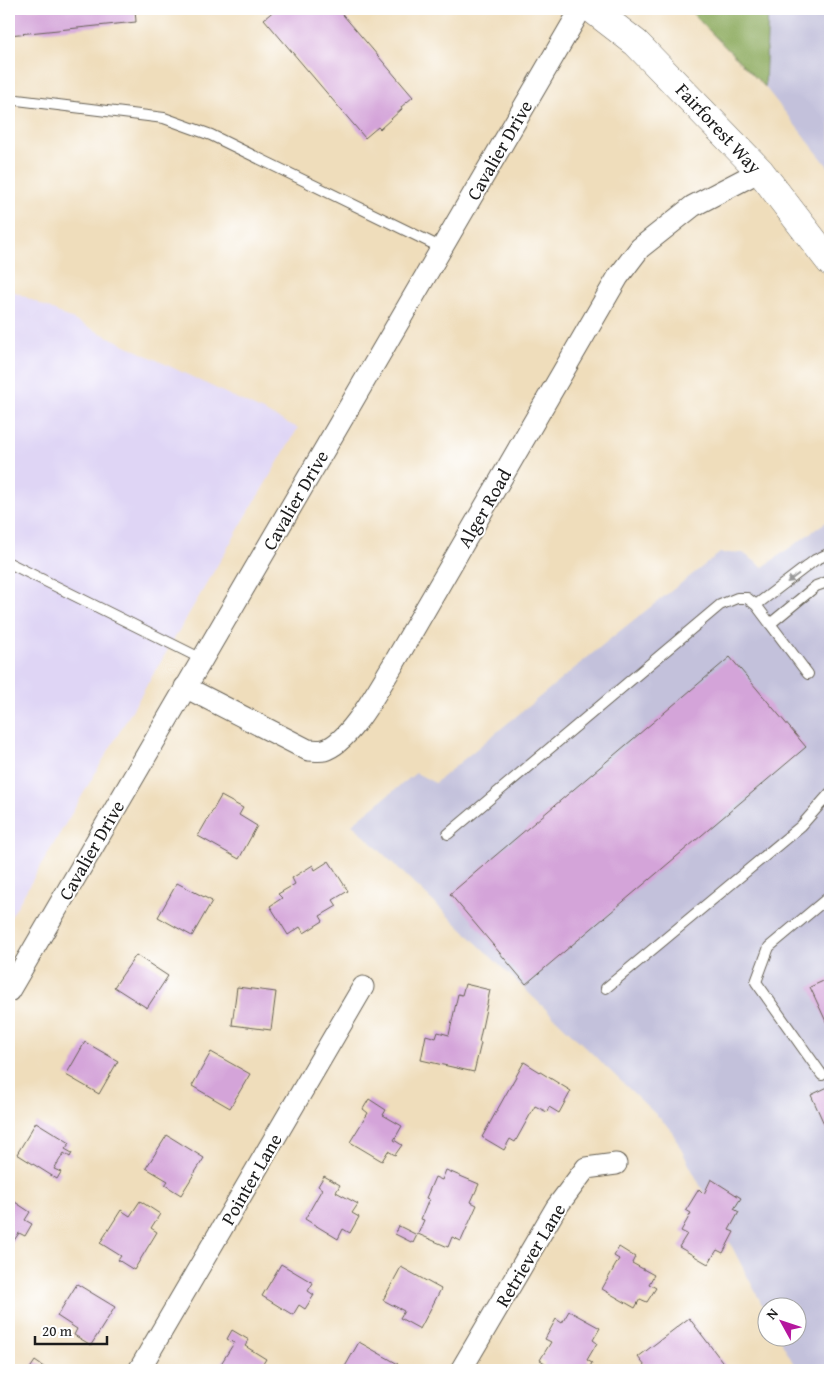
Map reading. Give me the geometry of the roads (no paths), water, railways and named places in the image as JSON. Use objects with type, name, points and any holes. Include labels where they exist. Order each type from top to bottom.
[{"type":"main road","name":"Fairforest Way","points":[[592,9],[636,43],[760,171],[830,262]]},
{"type":"street","name":"Cavalier Drive","points":[[9,991],[581,9]]},
{"type":"street","name":"Alger Road","points":[[186,687],[308,750],[324,750],[342,739],[360,718],[393,665],[618,277],[640,248],[693,206],[760,171]]},
{"type":"street","name":"Pointer Lane","points":[[138,1370],[363,987]]},
{"type":"street","name":"Retriever Lane","points":[[462,1370],[556,1208],[586,1168],[616,1164]]},
{"type":"lane","points":[[9,99],[164,118],[211,135],[442,248]]},
{"type":"lane","points":[[756,605],[816,560],[830,552]]},
{"type":"lane","points":[[9,563],[202,659]]},
{"type":"lane","points":[[770,624],[816,586],[830,581]]},
{"type":"lane","points":[[448,834],[720,605],[737,598],[747,598],[756,605],[808,674]]},
{"type":"lane","points":[[606,988],[802,826],[830,794]]},
{"type":"lane","points":[[822,1075],[756,982],[769,947],[830,896]]}]
